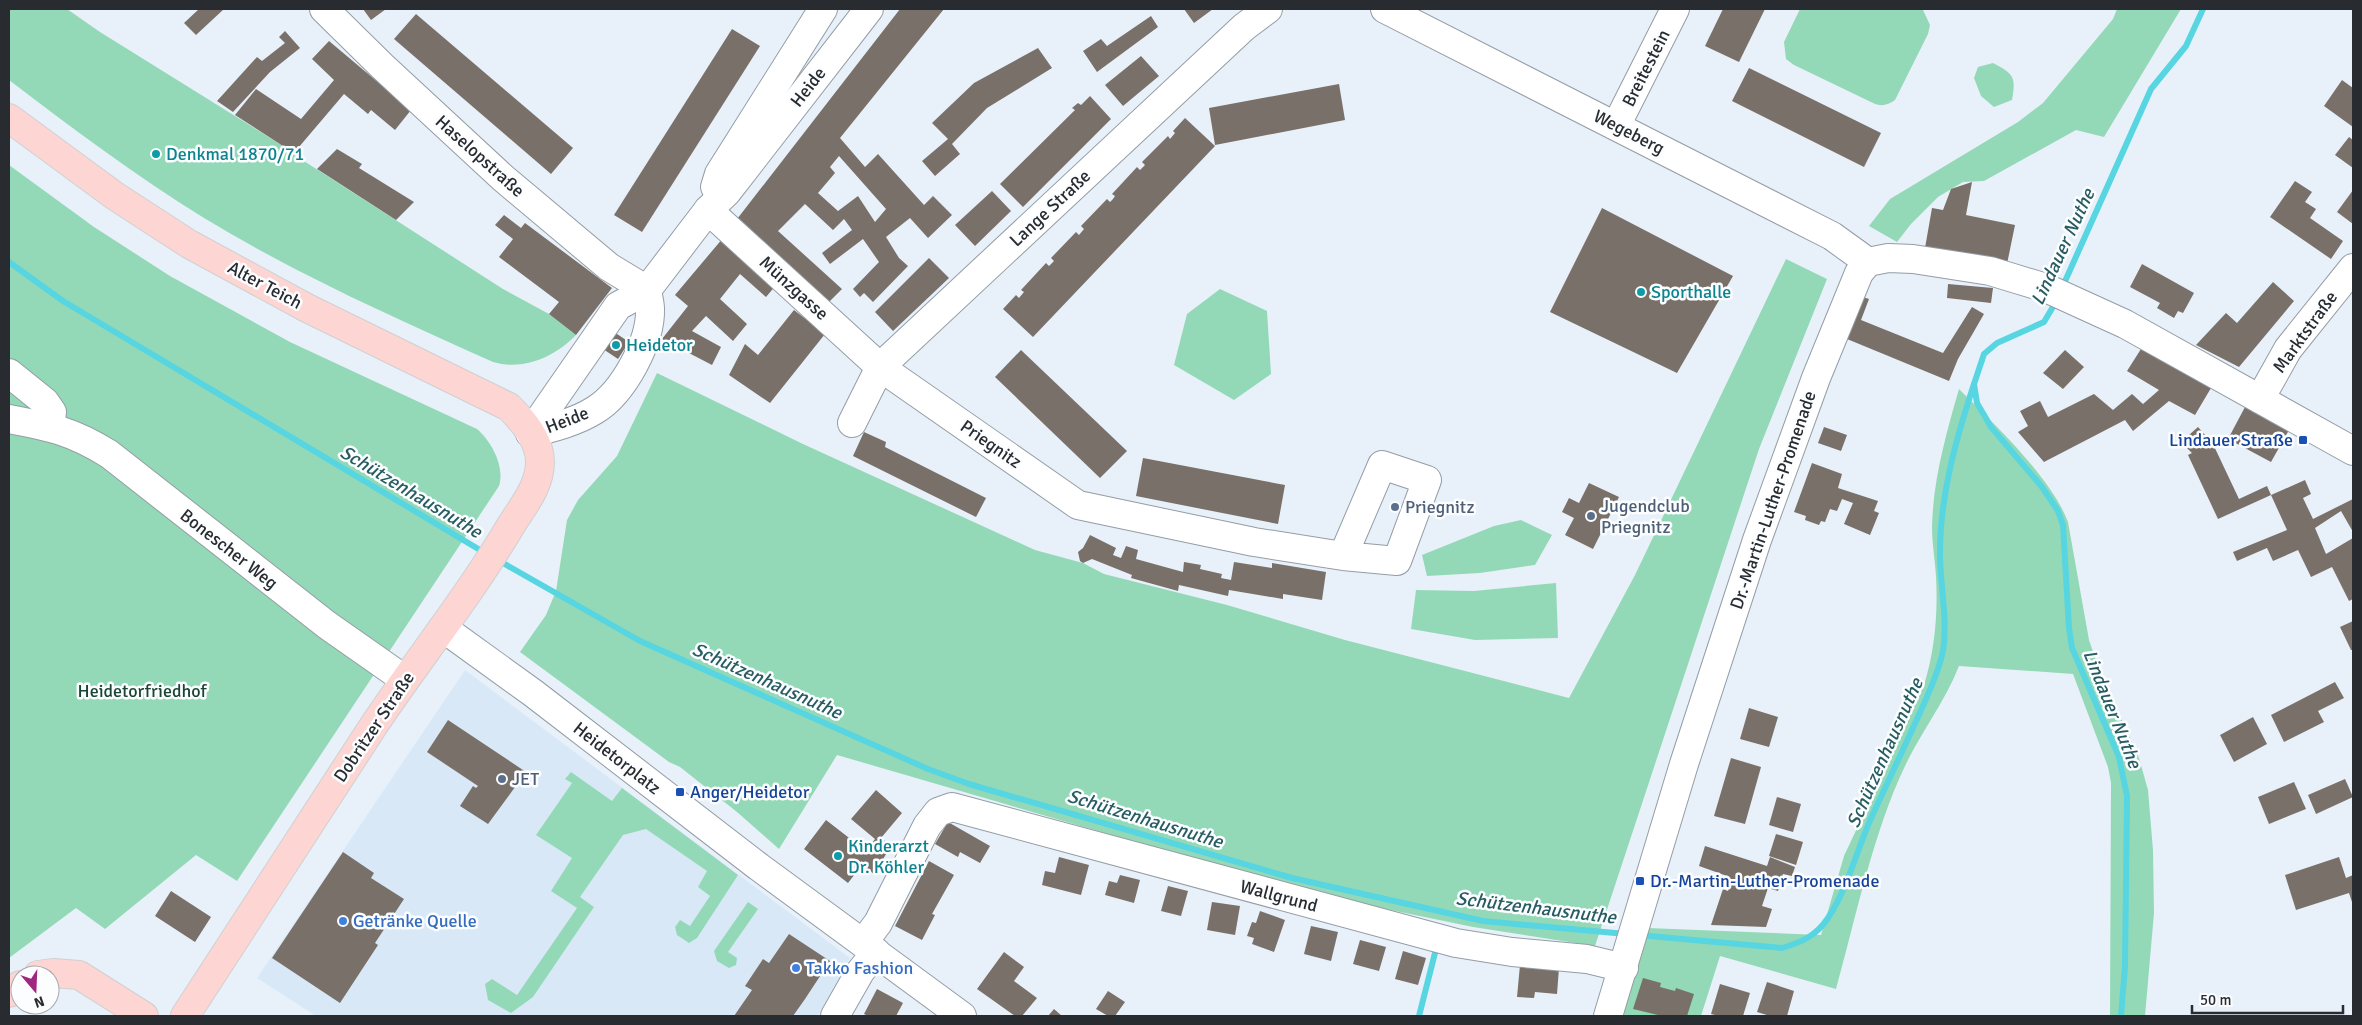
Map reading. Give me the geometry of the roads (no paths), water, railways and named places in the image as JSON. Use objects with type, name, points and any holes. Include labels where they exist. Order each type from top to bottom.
[{"type":"main road","name":"Alter Teich","points":[[9,118],[115,196],[189,244],[307,308],[509,407],[530,433]]},
{"type":"main road","name":"Dobritzer Straße","points":[[185,1016],[404,679],[462,602],[506,534],[538,478],[540,461],[537,447],[530,433]]},
{"type":"main road","points":[[60,974],[79,976],[144,1016]]},
{"type":"street","name":"Haselopstraße","points":[[324,9],[382,66],[503,178],[609,267],[647,290]]},
{"type":"street","name":"Heide","points":[[708,210],[719,174],[823,9]]},
{"type":"street","name":"Heide","points":[[530,433],[618,306],[647,290],[708,210],[727,192],[869,9]]},
{"type":"street","name":"Lange Straße","points":[[852,423],[880,367],[1246,18],[1268,9]]},
{"type":"street","name":"Wegeberg","points":[[1385,9],[1832,236],[1868,262]]},
{"type":"street","name":"Breitestein","points":[[1616,126],[1675,9]]},
{"type":"street","name":"Münzgasse","points":[[708,210],[880,367]]},
{"type":"street","points":[[1868,262],[1888,258],[1990,271],[2059,292],[2125,324],[2353,451]]},
{"type":"street","name":"Dr.-Martin-Luther-Promenade","points":[[1608,1016],[1684,764],[1769,506],[1816,378],[1859,273],[1868,262]]},
{"type":"street","name":"Marktstraße","points":[[2260,399],[2288,349],[2353,268]]},
{"type":"street","name":"Heide","points":[[530,433],[555,427],[596,410],[617,389],[637,361],[645,335],[650,310],[647,290]]},
{"type":"street","name":"Priegnitz","points":[[880,367],[1078,505],[1254,542],[1343,556]]},
{"type":"street","points":[[9,373],[45,402],[52,412],[50,427]]},
{"type":"street","name":"Bonescher Weg","points":[[9,419],[50,427],[81,437],[109,454],[327,625],[404,679]]},
{"type":"street","name":"Heidetorplatz","points":[[443,628],[962,1016]]},
{"type":"street","name":"Wallgrund","points":[[869,948],[878,923],[927,826],[938,812],[952,807],[1456,942],[1512,952],[1625,962]]},
{"type":"street","points":[[835,1016],[860,972],[869,948]]},
{"type":"waterway","name":"Lindauer Nuthe","points":[[2062,288],[2151,89],[2186,46],[2203,9]]},
{"type":"waterway","name":"Schützenhausnuthe","points":[[9,262],[63,301],[485,553]]},
{"type":"waterway","name":"Lindauer Nuthe","points":[[2057,300],[2044,322],[1997,343],[1984,354],[1974,384],[1977,403],[1991,427],[2042,487],[2058,511],[2063,525],[2069,628],[2072,648],[2119,757],[2127,796],[2125,966],[2121,1016]]},
{"type":"waterway","name":"Schützenhausnuthe","points":[[1638,935],[1782,948],[1808,938],[1828,918],[1842,893],[1867,827],[1937,673],[1943,651],[1945,627],[1940,565],[1943,510],[1955,446],[1974,384]]},
{"type":"waterway","name":"Schützenhausnuthe","points":[[496,559],[640,641],[928,769],[969,784],[1292,878],[1483,921],[1626,934]]},
{"type":"waterway","points":[[1419,1016],[1436,949]]},
{"type":"place","name":"Denkmal 1870/71","points":[[156,154]]},
{"type":"place","name":"Sporthalle","points":[[1641,292]]},
{"type":"place","name":"Heidetor","points":[[616,345]]},
{"type":"place","name":"Lindauer Straße","points":[[2303,440]]},
{"type":"place","name":"Priegnitz","points":[[1395,507]]},
{"type":"place","name":"Jugendclub Priegnitz","points":[[1591,516]]},
{"type":"place","name":"JET","points":[[502,779]]},
{"type":"place","name":"Anger/Heidetor","points":[[680,792]]},
{"type":"place","name":"Kinderarzt Dr. Köhler","points":[[838,856]]},
{"type":"place","name":"Dr.-Martin-Luther-Promenade","points":[[1640,881]]},
{"type":"place","name":"Getränke Quelle","points":[[343,921]]},
{"type":"place","name":"Takko Fashion","points":[[796,968]]},
{"type":"park label","name":"Heidetorfriedhof","points":[[142,691]]}]
